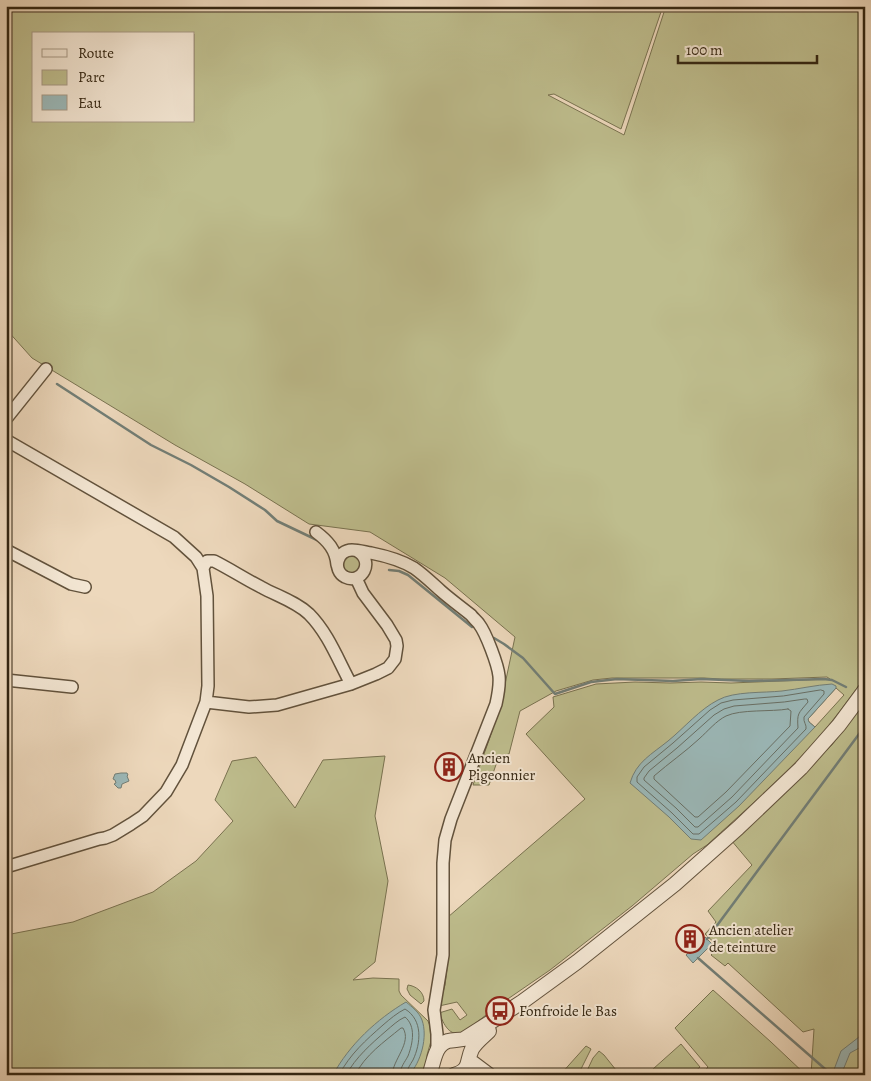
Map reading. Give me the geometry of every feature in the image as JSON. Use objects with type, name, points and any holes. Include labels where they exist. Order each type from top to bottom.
[{"type":"street","points":[[6,419],[46,369]]},
{"type":"street","points":[[6,440],[174,537],[196,557],[203,568],[207,588],[208,686],[206,702],[182,765],[166,792],[142,816],[122,830],[105,838],[6,867]]},
{"type":"street","points":[[398,561],[379,563],[359,576],[350,578],[344,576],[340,572],[336,554],[330,544],[316,532],[344,547],[384,556],[398,561],[414,568],[471,615],[479,624],[498,668],[499,677],[496,704],[451,819],[445,840],[443,955],[434,1010],[437,1034],[437,1065],[448,1074],[458,1074],[465,1069],[473,1047],[522,1002]]},
{"type":"street","points":[[6,550],[71,584],[86,587]]},
{"type":"street","points":[[206,702],[249,707],[277,705],[351,684],[388,668],[395,658],[397,646],[387,625],[363,593],[359,576],[366,566],[366,561],[361,553],[355,550],[348,550],[338,560],[338,567]]},
{"type":"street","points":[[203,568],[207,561],[214,561],[296,604],[308,613],[322,630],[351,684]]},
{"type":"street","points":[[6,680],[72,687]]},
{"type":"street","points":[[429,1075],[436,1053],[443,1044],[464,1039],[474,1034],[522,1002],[577,962],[675,884],[801,768],[839,725],[865,690]]},
{"type":"street","points":[[435,1023],[442,1032],[465,1047],[469,1058],[488,1075]]},
{"type":"green space","points":[[6,6],[663,6],[621,129],[554,94],[548,95],[624,135],[666,6],[865,6],[865,677],[813,744],[707,845],[693,854],[632,906],[550,970],[464,1032],[451,1032],[439,1013],[452,1009],[460,1020],[467,1015],[457,1002],[439,1006],[445,985],[448,959],[448,917],[585,799],[526,734],[554,707],[553,697],[596,684],[635,682],[731,683],[830,679],[827,677],[772,679],[612,678],[593,680],[556,691],[520,711],[509,754],[499,756],[489,785],[473,785],[501,703],[515,637],[445,578],[370,532],[309,524],[32,358],[6,329]],"holes":[[[836,688],[844,695],[815,727],[809,722],[808,719]]]},
{"type":"green space","points":[[352,555],[358,558],[361,564],[358,570],[352,573],[346,570],[343,564],[346,558]]},
{"type":"green space","points":[[865,701],[865,1075],[811,1075],[814,1029],[803,1032],[728,963],[725,966],[711,955],[719,947],[705,934],[716,922],[708,911],[752,865],[731,840],[832,745]]},
{"type":"green space","points":[[385,756],[375,816],[388,881],[375,962],[353,980],[373,978],[399,979],[401,995],[428,1021],[430,1026],[431,1041],[423,1075],[6,1075],[6,935],[73,922],[153,892],[196,861],[233,821],[215,800],[232,761],[256,757],[295,808],[323,760]]},
{"type":"green space","points":[[408,985],[417,988],[421,992],[424,1001],[421,1004],[410,995],[407,989]]},
{"type":"green space","points":[[713,990],[806,1075],[701,1075],[708,1067],[675,1028]]},
{"type":"green space","points":[[681,1044],[700,1067],[691,1075],[659,1075],[653,1069]]},
{"type":"green space","points":[[586,1046],[591,1049],[578,1075],[560,1075]]},
{"type":"green space","points":[[599,1051],[620,1075],[585,1075],[593,1058]]},
{"type":"water","points":[[832,684],[836,688],[808,719],[815,727],[739,806],[701,840],[691,839],[630,783],[636,769],[645,759],[698,714],[718,700],[732,695]]},
{"type":"water","points":[[127,773],[129,781],[122,784],[121,788],[118,788],[114,784],[116,783],[113,779],[115,774]]},
{"type":"water","points":[[705,937],[712,944],[693,963],[686,955]]},
{"type":"water","points":[[406,1002],[421,1017],[424,1027],[424,1041],[420,1056],[409,1075],[333,1075],[355,1043],[385,1016]]},
{"type":"water","points":[[865,1014],[865,1043],[850,1053],[841,1075],[832,1075],[841,1051],[859,1037]]},
{"type":"waterway","points":[[57,384],[151,445],[229,487],[265,510],[277,521],[319,541]]},
{"type":"waterway","points":[[389,570],[399,571],[408,575],[472,627]]},
{"type":"waterway","points":[[494,638],[523,658],[555,694],[591,682],[617,679],[673,681],[701,679],[749,681],[824,679],[832,680],[846,687]]},
{"type":"waterway","points":[[707,939],[865,726]]},
{"type":"waterway","points":[[698,958],[832,1075]]},
{"type":"place","name":"Ancien Pigeonnier","points":[[449,767]]},
{"type":"place","name":"Ancien atelier de teinture","points":[[690,939]]},
{"type":"place","name":"Fonfroide le Bas","points":[[500,1011]]}]
